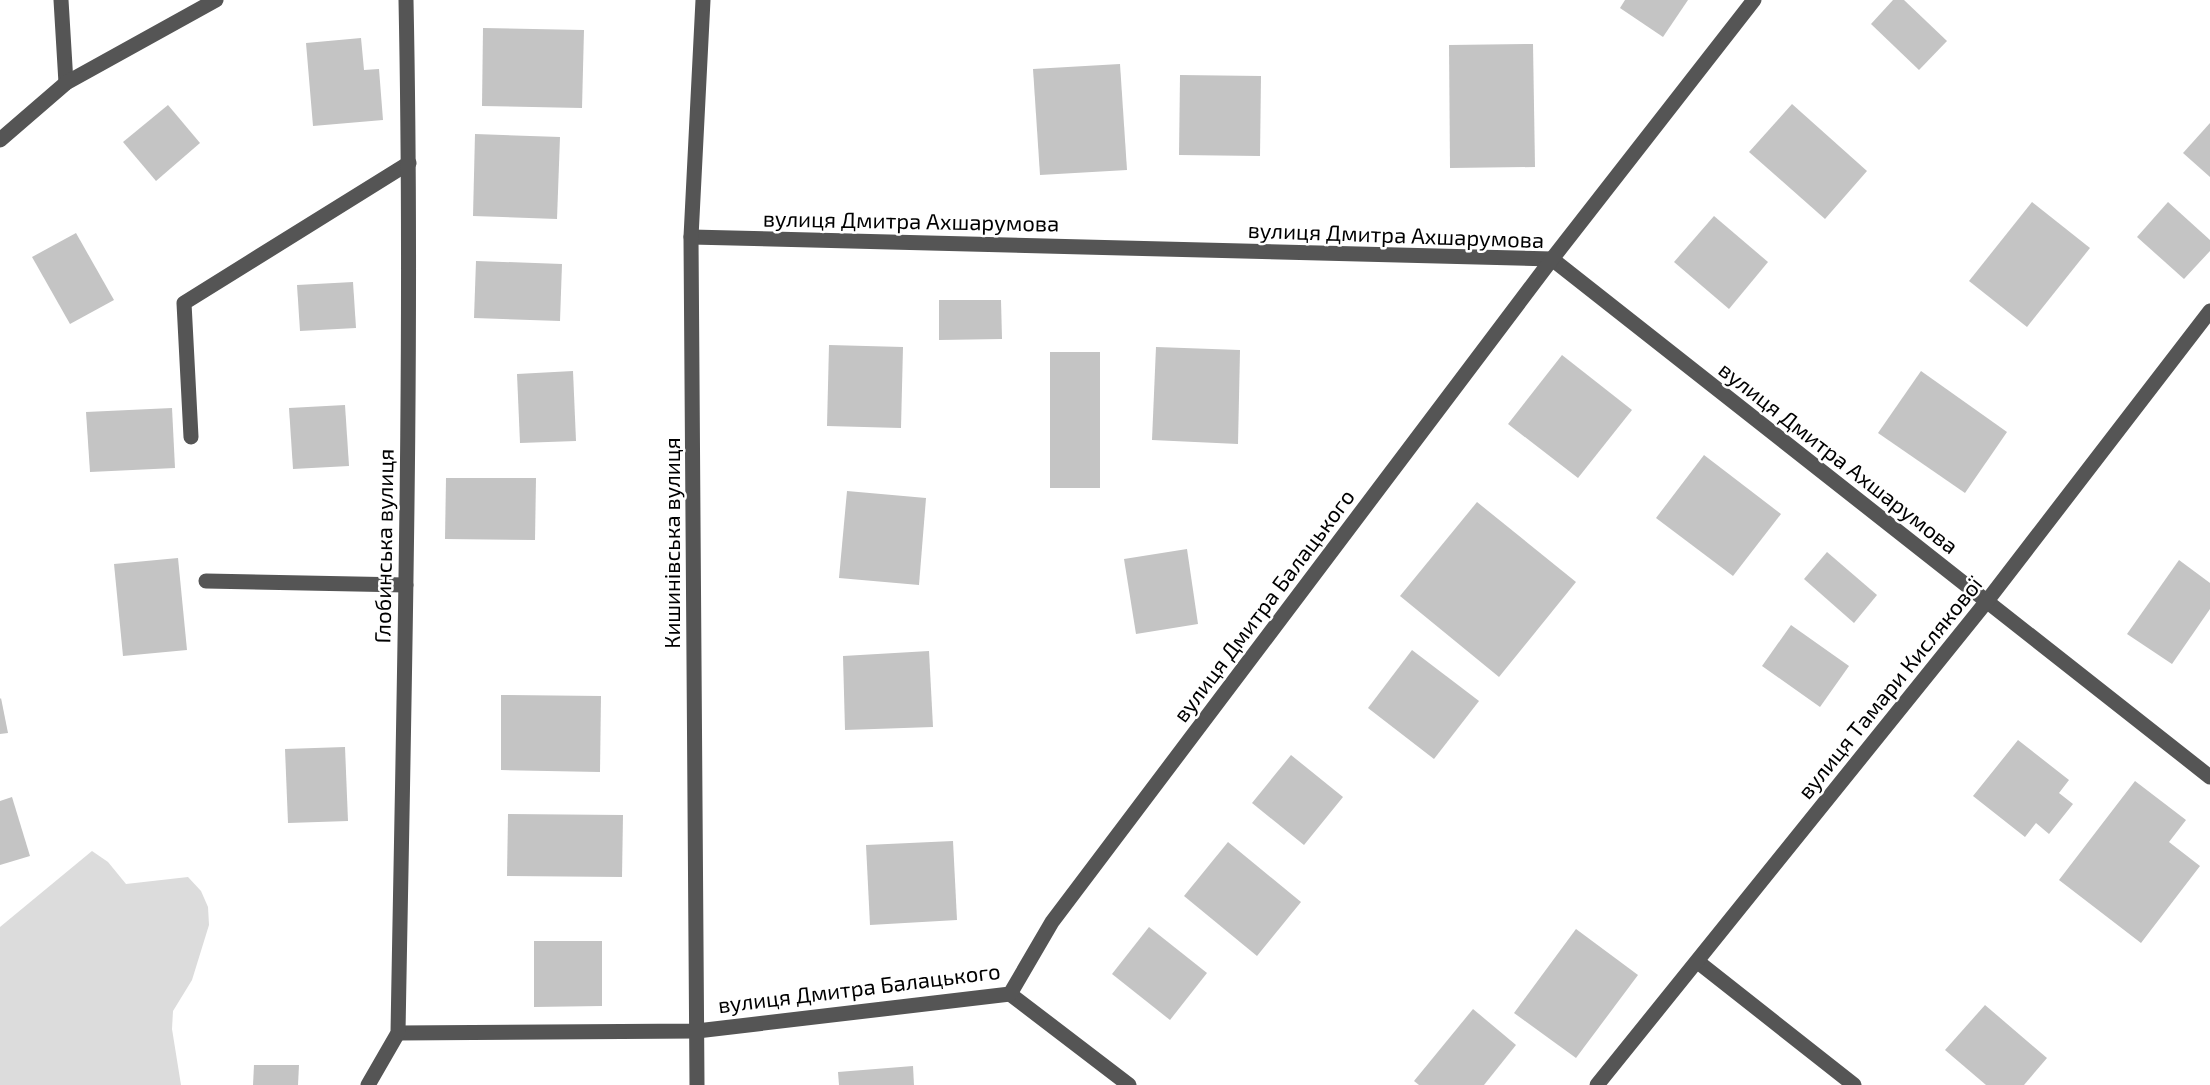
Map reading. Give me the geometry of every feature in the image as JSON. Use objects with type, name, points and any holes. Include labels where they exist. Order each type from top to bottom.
[{"type":"street","points":[[61,0],[66,83]]},
{"type":"street","points":[[0,140],[66,83],[216,0]]},
{"type":"street","name":"Глобинська вулиця","points":[[368,1085],[398,1033],[406,585],[409,163],[406,0]]},
{"type":"street","name":"Кишинівська вулиця","points":[[697,1085],[691,237],[703,0]]},
{"type":"street","name":"вулиця Дмитра Балацького","points":[[398,1033],[697,1031],[1010,994],[1052,922],[1552,259],[1754,0]]},
{"type":"street","points":[[191,437],[184,303],[409,163]]},
{"type":"street","name":"вулиця Дмитра Ахшарумова","points":[[691,237],[1552,259],[2210,777]]},
{"type":"street","name":"вулиця Тамари Кислякової","points":[[1597,1085],[1987,601],[2210,311]]},
{"type":"street","points":[[206,581],[406,585]]},
{"type":"street","points":[[1698,962],[1854,1085]]},
{"type":"street","points":[[1010,994],[1129,1085]]},
{"type":"shaded area","points":[[92,851],[108,862],[126,884],[188,877],[201,891],[208,907],[209,925],[192,980],[173,1011],[172,1029],[181,1085],[0,1085],[0,927]]},
{"type":"building","points":[[1625,0],[1688,0],[1663,37],[1620,8]]},
{"type":"building","points":[[1893,0],[1904,0],[1947,41],[1919,70],[1871,24]]},
{"type":"building","points":[[483,28],[584,30],[582,108],[482,106]]},
{"type":"building","points":[[361,38],[364,70],[379,69],[383,120],[313,126],[306,43]]},
{"type":"building","points":[[1533,44],[1535,167],[1450,168],[1449,45]]},
{"type":"building","points":[[1120,64],[1127,170],[1040,175],[1033,69]]},
{"type":"building","points":[[1180,75],[1261,76],[1260,156],[1179,155]]},
{"type":"building","points":[[1792,104],[1867,171],[1825,219],[1749,152]]},
{"type":"building","points":[[168,105],[200,143],[156,181],[123,142]]},
{"type":"building","points":[[2210,123],[2210,177],[2183,153]]},
{"type":"building","points":[[475,134],[560,137],[557,219],[473,216]]},
{"type":"building","points":[[2032,202],[2090,248],[2027,327],[1969,281]]},
{"type":"building","points":[[2168,202],[2210,240],[2210,251],[2184,279],[2137,237]]},
{"type":"building","points":[[1714,216],[1768,262],[1729,309],[1674,262]]},
{"type":"building","points":[[76,233],[114,300],[70,324],[32,257]]},
{"type":"building","points":[[476,261],[562,264],[560,321],[474,318]]},
{"type":"building","points":[[353,282],[356,328],[300,331],[297,285]]},
{"type":"building","points":[[939,300],[1001,300],[1002,339],[939,340]]},
{"type":"building","points":[[829,345],[903,347],[901,428],[827,426]]},
{"type":"building","points":[[1156,347],[1240,350],[1238,444],[1152,440]]},
{"type":"building","points":[[1050,352],[1100,352],[1100,488],[1050,488]]},
{"type":"building","points":[[1562,355],[1632,410],[1578,478],[1508,424]]},
{"type":"building","points":[[573,371],[576,441],[520,443],[517,374]]},
{"type":"building","points":[[1921,371],[2007,432],[1965,493],[1878,433]]},
{"type":"building","points":[[345,405],[349,466],[293,469],[289,408]]},
{"type":"building","points":[[172,408],[175,468],[90,472],[86,412]]},
{"type":"building","points":[[1704,455],[1781,514],[1733,576],[1656,518]]},
{"type":"building","points":[[446,478],[536,478],[535,540],[445,539]]},
{"type":"building","points":[[847,491],[926,498],[919,585],[839,578]]},
{"type":"building","points":[[1477,502],[1576,582],[1499,677],[1400,596]]},
{"type":"building","points":[[1187,549],[1198,624],[1136,634],[1124,559]]},
{"type":"building","points":[[1827,552],[1877,595],[1854,623],[1804,579]]},
{"type":"building","points":[[178,558],[187,650],[123,656],[114,564]]},
{"type":"building","points":[[2179,560],[2210,583],[2210,609],[2172,664],[2127,634]]},
{"type":"building","points":[[1791,625],[1849,666],[1820,707],[1762,666]]},
{"type":"building","points":[[1412,650],[1479,701],[1434,759],[1368,708]]},
{"type":"building","points":[[929,651],[933,727],[845,730],[843,656]]},
{"type":"building","points":[[501,695],[601,696],[600,772],[501,770]]},
{"type":"building","points":[[0,699],[8,733],[0,734]]},
{"type":"building","points":[[2018,740],[2069,780],[2059,793],[2073,804],[2049,834],[2036,823],[2025,837],[1973,796]]},
{"type":"building","points":[[345,747],[348,821],[288,823],[285,749]]},
{"type":"building","points":[[1291,755],[1343,797],[1304,845],[1252,803]]},
{"type":"building","points":[[2135,781],[2186,820],[2169,842],[2200,866],[2141,943],[2059,880]]},
{"type":"building","points":[[12,797],[30,856],[0,865],[0,801]]},
{"type":"building","points":[[508,814],[623,815],[622,877],[507,876]]},
{"type":"building","points":[[953,841],[957,920],[870,925],[866,845]]},
{"type":"building","points":[[1228,842],[1301,902],[1257,956],[1184,896]]},
{"type":"building","points":[[1149,927],[1207,973],[1170,1020],[1112,974]]},
{"type":"building","points":[[1576,929],[1638,975],[1576,1058],[1514,1013]]},
{"type":"building","points":[[534,941],[602,941],[602,1006],[534,1007]]},
{"type":"building","points":[[1985,1005],[2047,1058],[2024,1085],[1986,1085],[1945,1050]]},
{"type":"building","points":[[1473,1009],[1516,1045],[1484,1085],[1419,1085],[1414,1081]]},
{"type":"building","points":[[254,1065],[299,1065],[298,1085],[253,1085]]},
{"type":"building","points":[[913,1066],[914,1085],[839,1085],[838,1072]]}]
